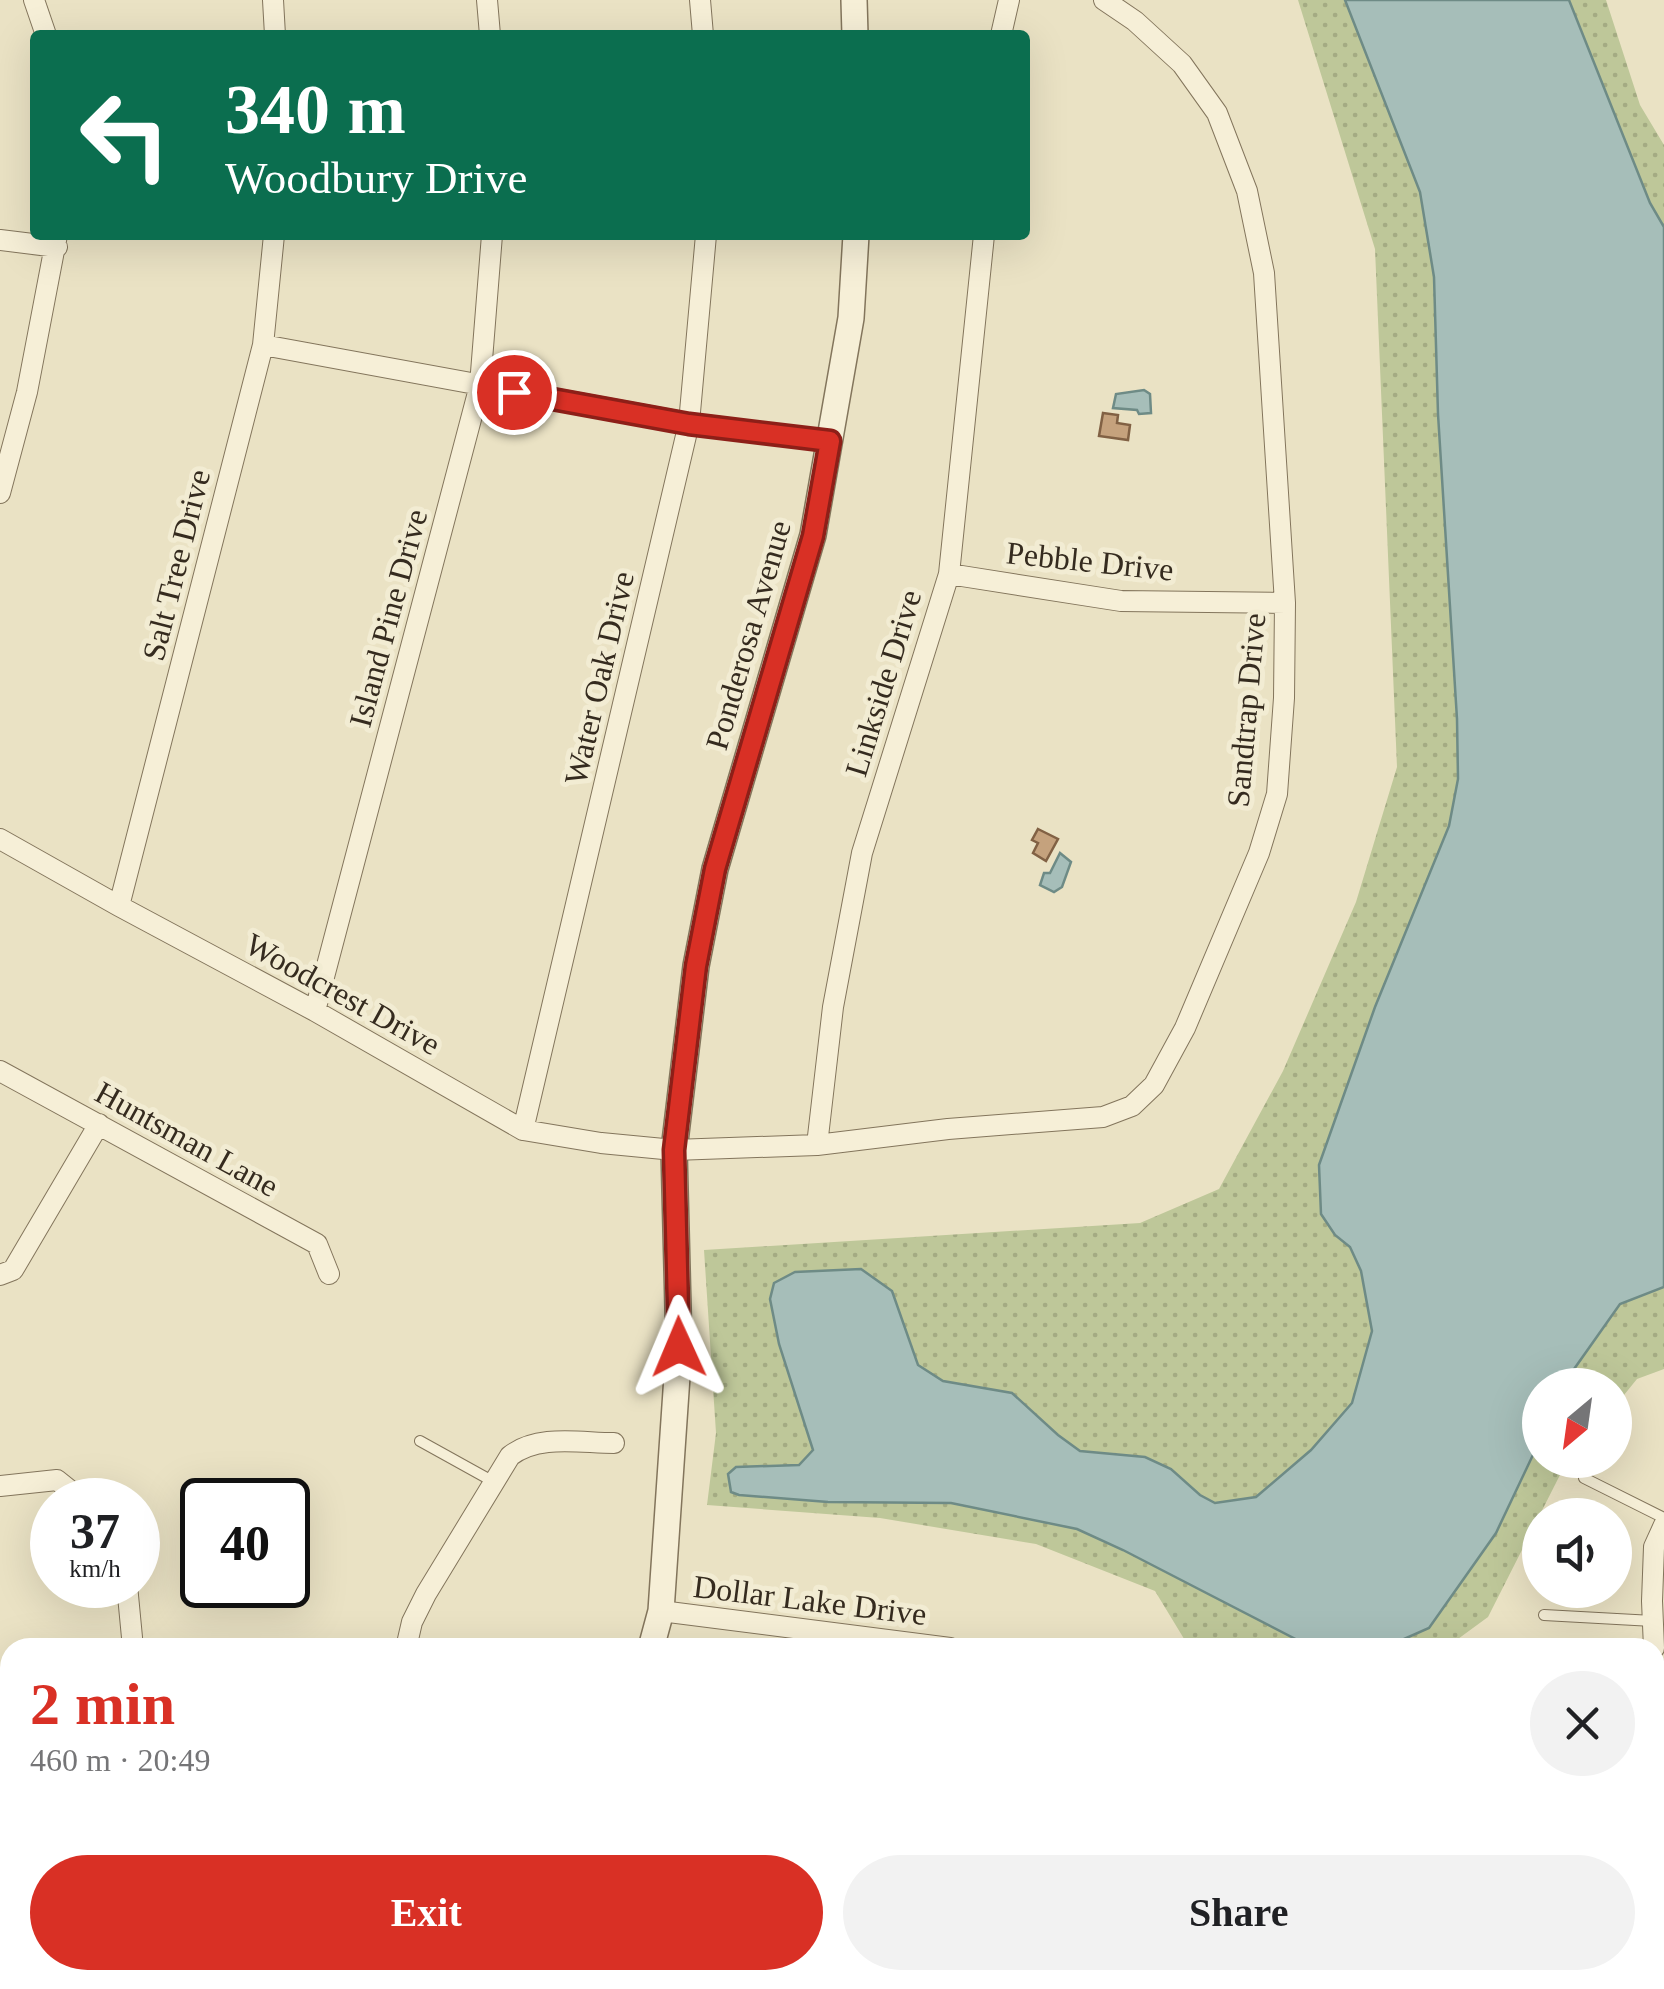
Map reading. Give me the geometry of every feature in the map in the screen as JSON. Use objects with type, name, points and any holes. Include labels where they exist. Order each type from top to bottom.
[{"type":"street","points":[[34,0],[44,30]]},
{"type":"street","points":[[273,0],[275,30]]},
{"type":"street","points":[[487,0],[490,30]]},
{"type":"street","points":[[700,0],[703,30]]},
{"type":"street","points":[[854,0],[854,30]]},
{"type":"street","points":[[1002,30],[1009,0]]},
{"type":"street","name":"Sandtrap Drive","points":[[674,1150],[818,1145],[948,1129],[1103,1117],[1132,1106],[1154,1084],[1185,1028],[1259,852],[1276,794],[1284,698],[1285,602],[1264,274],[1248,191],[1217,113],[1182,64],[1136,21],[1104,0]]},
{"type":"street","points":[[0,240],[57,241],[27,392],[0,492]]},
{"type":"street","name":"Salt Tree Drive","points":[[119,906],[262,345],[273,240]]},
{"type":"street","name":"Island Pine Drive","points":[[315,1011],[480,385],[492,240]]},
{"type":"street","name":"Water Oak Drive","points":[[524,1130],[689,424],[706,240]]},
{"type":"street","name":"Ponderosa Avenue","points":[[653,1638],[662,1611],[679,1347],[674,1150],[696,966],[715,869],[813,536],[851,318],[856,240]]},
{"type":"street","name":"Linkside Drive","points":[[818,1145],[832,1006],[862,853],[949,574],[983,240]]},
{"type":"street","points":[[262,345],[689,424],[830,441]]},
{"type":"street","name":"Pebble Drive","points":[[949,574],[1121,600],[1285,602]]},
{"type":"street","name":"Woodcrest Drive","points":[[0,839],[524,1130],[674,1150]]},
{"type":"street","name":"Huntsman Lane","points":[[0,1072],[318,1244],[330,1274]]},
{"type":"street","points":[[0,1275],[13,1270],[99,1124]]},
{"type":"street","points":[[408,1638],[426,1594],[510,1456],[544,1442],[614,1443]]},
{"type":"street","points":[[0,1486],[30,1483]]},
{"type":"street","points":[[1654,1638],[1654,1548],[1664,1522]]},
{"type":"street","points":[[129,1608],[132,1638]]},
{"type":"street","name":"Dollar Lake Drive","points":[[662,1611],[872,1638]]},
{"type":"lane","points":[[420,1441],[495,1482]]},
{"type":"lane","points":[[1584,1478],[1664,1522]]},
{"type":"lane","points":[[1544,1615],[1656,1608]]},
{"type":"green space","points":[[1298,0],[1606,0],[1640,105],[1664,145],[1664,578],[1457,719],[1458,779],[1449,826],[1375,1007],[1319,1165],[1620,1304],[1664,1287],[1664,1369],[1637,1379],[1632,1385],[1632,1368],[1522,1368],[1522,1478],[1558,1478],[1548,1498],[1522,1498],[1522,1550],[1488,1617],[1459,1638],[1184,1638],[1155,1591],[1036,1544],[880,1518],[707,1505],[716,1433],[704,1250],[1140,1223],[1219,1189],[1283,1071],[1356,902],[1397,767],[1375,249]]},
{"type":"water","points":[[1345,0],[1569,0],[1650,203],[1664,227],[1664,1287],[1620,1304],[1575,1368],[1522,1368],[1522,1478],[1496,1533],[1429,1628],[1406,1638],[1294,1638],[1077,1529],[951,1503],[828,1502],[731,1492],[728,1474],[736,1467],[799,1465],[813,1450],[779,1344],[770,1299],[774,1283],[795,1272],[861,1269],[892,1291],[918,1365],[943,1381],[1012,1393],[1080,1451],[1145,1457],[1171,1469],[1215,1503],[1256,1497],[1311,1450],[1352,1403],[1372,1331],[1361,1271],[1350,1247],[1335,1235],[1321,1214],[1319,1165],[1375,1007],[1449,826],[1458,779],[1434,277],[1420,192]]},
{"type":"water","points":[[1144,390],[1150,394],[1151,413],[1113,408],[1116,394]]},
{"type":"water","points":[[1060,853],[1071,862],[1062,887],[1054,892],[1040,885]]},
{"type":"building","points":[[1103,413],[1118,415],[1117,423],[1130,425],[1128,440],[1099,436]]},
{"type":"building","points":[[1038,829],[1058,839],[1046,861],[1033,853],[1038,843],[1032,840]]},
{"type":"route","points":[[514,392],[689,424],[830,441],[813,536],[715,869],[696,966],[674,1150],[679,1347]]}]
